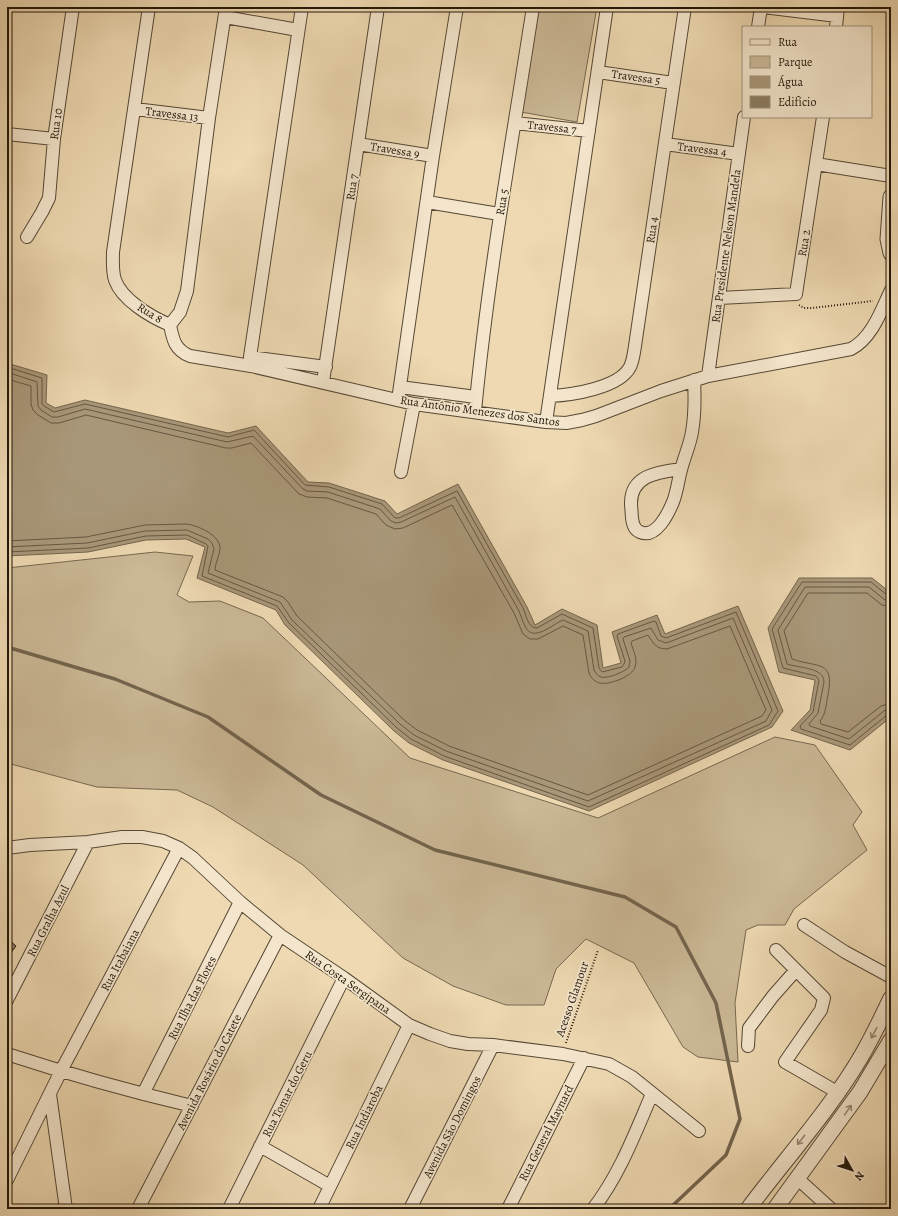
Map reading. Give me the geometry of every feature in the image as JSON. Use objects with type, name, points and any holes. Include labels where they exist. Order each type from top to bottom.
[{"type":"street","name":"Rua 10","points":[[27,237],[42,212],[48,198],[54,139],[73,7]]},
{"type":"street","name":"Rua 8","points":[[149,7],[114,252],[113,274],[120,288],[135,304],[153,317],[170,324],[180,312],[186,291],[225,12]]},
{"type":"street","points":[[302,7],[251,361],[326,367]]},
{"type":"street","name":"Rua 7","points":[[323,382],[378,7]]},
{"type":"street","points":[[398,400],[433,156],[457,7]]},
{"type":"street","name":"Rua 5","points":[[475,411],[499,214],[515,123],[532,7]]},
{"type":"street","points":[[546,422],[607,7]]},
{"type":"street","name":"Rua 4","points":[[550,396],[582,392],[617,380],[630,367],[635,346],[685,7]]},
{"type":"street","points":[[758,26],[762,7],[837,17]]},
{"type":"street","points":[[225,12],[298,30]]},
{"type":"street","name":"Travessa 5","points":[[598,72],[673,83]]},
{"type":"street","name":"Travessa 13","points":[[134,109],[209,118]]},
{"type":"street","name":"Rua Presidente Nelson Mandela","points":[[708,376],[744,118]]},
{"type":"street","name":"Rua 2","points":[[796,294],[823,118]]},
{"type":"street","name":"Travessa 7","points":[[515,123],[589,131]]},
{"type":"street","points":[[7,134],[54,139]]},
{"type":"street","name":"Travessa 9","points":[[358,144],[433,156]]},
{"type":"street","name":"Travessa 4","points":[[665,144],[739,154]]},
{"type":"street","points":[[816,164],[891,176]]},
{"type":"street","points":[[891,197],[888,239],[891,253]]},
{"type":"street","points":[[427,202],[499,214]]},
{"type":"street","points":[[719,298],[796,294]]},
{"type":"street","name":"Rua Antônio Menezes dos Santos","points":[[170,324],[175,342],[182,353],[190,356],[251,361],[323,382],[414,404],[475,411],[546,422],[566,423],[596,416],[660,390],[708,376],[851,349],[863,341],[869,333],[889,295]]},
{"type":"street","points":[[681,469],[652,474],[637,484],[633,491],[631,501],[633,524],[638,531],[644,533],[653,531],[661,524],[674,502],[681,469],[692,432],[694,412],[694,380]]},
{"type":"street","points":[[400,387],[476,398]]},
{"type":"street","points":[[401,472],[414,404]]},
{"type":"street","name":"Rua Costa Sergipana","points":[[7,848],[30,845],[88,842],[122,837],[142,837],[163,840],[179,848],[207,870],[240,902],[280,935],[344,978],[409,1025],[450,1041],[468,1044],[493,1044],[563,1054],[609,1064],[624,1072],[699,1131]]},
{"type":"street","name":"Rua Gralha Azul","points":[[7,1000],[88,842]]},
{"type":"street","name":"Rua Itabaiana","points":[[7,1180],[61,1071],[179,848]]},
{"type":"street","name":"Rua Ilha das Flores","points":[[143,1094],[240,902]]},
{"type":"street","points":[[804,925],[845,952],[891,977]]},
{"type":"street","name":"Avenida Rosário do Catete","points":[[138,1209],[280,935]]},
{"type":"street","points":[[776,950],[824,998],[821,1010],[785,1062],[837,1092]]},
{"type":"street","points":[[748,1046],[749,1028],[773,996],[796,970]]},
{"type":"street","name":"Rua Tomar do Geru","points":[[229,1209],[344,978]]},
{"type":"street","points":[[748,1209],[837,1092],[872,1037],[891,998]]},
{"type":"street","name":"Rua Indiaroba","points":[[319,1209],[409,1025]]},
{"type":"street","points":[[775,1209],[860,1092],[891,1040]]},
{"type":"street","name":"Avenida São Domingos","points":[[410,1209],[493,1044]]},
{"type":"street","points":[[7,1054],[61,1071],[192,1106]]},
{"type":"street","name":"Rua General Maynard","points":[[508,1209],[584,1058]]},
{"type":"street","points":[[50,1094],[66,1209]]},
{"type":"street","points":[[593,1209],[611,1183],[629,1148],[652,1094]]},
{"type":"street","points":[[260,1146],[330,1186]]},
{"type":"street","points":[[798,1179],[831,1209]]},
{"type":"path","points":[[796,294],[798,304],[806,308],[889,295]]},
{"type":"path","name":"Acesso Glamour","points":[[563,1054],[598,950]]},
{"type":"green space","points":[[539,7],[597,7],[577,122],[521,112]]},
{"type":"green space","points":[[155,552],[193,556],[177,595],[189,602],[220,601],[263,618],[410,758],[598,818],[775,737],[815,745],[862,812],[853,825],[867,850],[794,909],[785,925],[758,925],[746,930],[735,1003],[738,1062],[698,1057],[683,1047],[634,963],[586,939],[556,969],[544,1005],[506,1005],[453,986],[403,958],[303,865],[213,807],[177,790],[97,787],[7,763],[7,568]]},
{"type":"water","points":[[7,363],[47,375],[46,403],[55,408],[85,400],[228,433],[256,426],[308,482],[329,483],[385,501],[397,514],[458,484],[527,607],[535,625],[562,609],[597,625],[603,668],[621,663],[612,632],[657,615],[665,634],[738,606],[783,711],[772,727],[589,811],[443,760],[409,743],[394,731],[285,625],[276,610],[197,578],[205,547],[186,539],[146,540],[88,552],[7,556]]},
{"type":"water","points":[[799,578],[872,578],[891,593],[891,717],[850,750],[791,730],[810,710],[815,680],[779,672],[768,628]]},
{"type":"building","points":[[7,938],[16,946],[7,958]]},
{"type":"waterway","points":[[7,647],[115,679],[208,717],[321,795],[435,850],[625,897],[676,927],[716,1003],[740,1119],[726,1155],[669,1209]]}]
